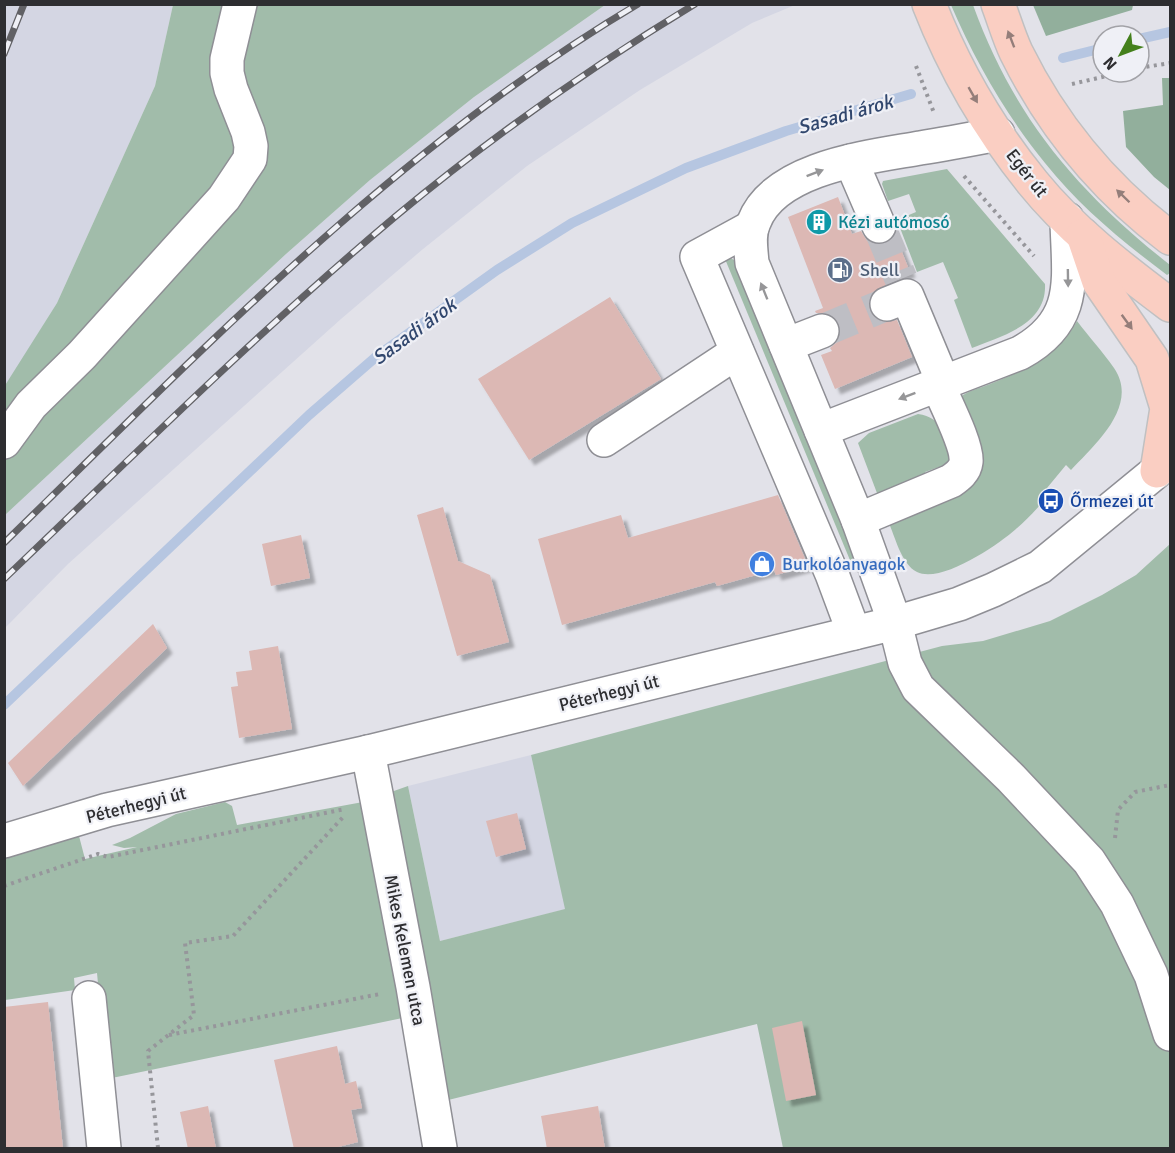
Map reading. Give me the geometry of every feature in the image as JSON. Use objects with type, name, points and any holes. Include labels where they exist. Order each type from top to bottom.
[{"type":"main road","name":"Egér út","points":[[929,4],[972,95],[1033,184],[1122,269],[1170,305]]},
{"type":"main road","points":[[998,4],[1015,50],[1054,119],[1098,173],[1170,238]]},
{"type":"main road","points":[[1075,226],[1099,282],[1152,359],[1167,408],[1166,463]]},
{"type":"street","points":[[4,442],[31,405],[82,355],[191,236],[224,198],[246,165],[251,146],[227,73],[227,59],[240,4]]},
{"type":"street","points":[[998,134],[851,161],[813,173],[783,188],[765,203],[752,227],[750,248],[753,263],[858,520],[895,622],[904,663],[918,688],[1011,778],[1089,861],[1117,904],[1151,975],[1170,1034]]},
{"type":"street","points":[[851,161],[879,226]]},
{"type":"street","points":[[821,430],[1031,347],[1052,327],[1062,313],[1068,296],[1075,226]]},
{"type":"street","points":[[752,227],[697,257],[832,574],[854,633]]},
{"type":"street","points":[[858,520],[951,481],[963,471],[966,464],[963,446],[940,383],[898,293]]},
{"type":"street","points":[[786,345],[822,331]]},
{"type":"street","points":[[604,440],[737,352]]},
{"type":"street","name":"Péterhegyi út","points":[[4,842],[107,810],[368,752],[854,633],[959,604],[1040,567],[1166,463]]},
{"type":"street","name":"Mikes Kelemen utca","points":[[368,752],[413,987],[440,1149]]},
{"type":"street","points":[[89,998],[104,1149]]},
{"type":"path","points":[[913,58],[953,163],[1068,296]]},
{"type":"path","points":[[1151,66],[1170,63]]},
{"type":"path","points":[[1065,86],[1091,80]]},
{"type":"path","points":[[1114,844],[1118,810],[1135,792],[1170,785]]},
{"type":"path","points":[[4,886],[98,854],[108,857],[351,808],[233,936],[185,944],[195,1015],[148,1051],[158,1149]]},
{"type":"path","points":[[168,1035],[413,987]]},
{"type":"shaded area","points":[[5,5],[173,5],[155,86],[57,303],[5,387]]},
{"type":"shaded area","points":[[605,5],[795,5],[752,23],[640,90],[527,166],[423,249],[341,319],[68,564],[5,628],[5,515],[286,254],[370,180],[474,97]]},
{"type":"shaded area","points":[[531,755],[566,909],[440,941],[408,786]]},
{"type":"green space","points":[[173,5],[605,5],[474,97],[370,180],[286,254],[5,515],[4,387],[57,303],[155,86]]},
{"type":"green space","points":[[951,5],[973,5],[989,46],[1008,83],[1052,150],[1106,209],[1170,265],[1170,273],[1167,275],[1134,250],[1102,223],[1058,179],[1017,126],[992,87]]},
{"type":"green space","points":[[1033,5],[1133,5],[1132,10],[1046,36]]},
{"type":"green space","points":[[1162,78],[1170,78],[1170,190],[1154,177],[1126,147],[1123,111],[1163,105]]},
{"type":"green space","points":[[947,169],[1045,284],[1044,298],[1039,310],[1030,319],[1008,333],[972,348],[954,300],[958,298],[943,262],[917,272],[897,220],[916,212],[909,194],[888,201],[882,184],[883,181]]},
{"type":"green space","points":[[731,258],[740,272],[860,562],[852,565],[725,259]]},
{"type":"green space","points":[[1077,321],[1114,368],[1121,382],[1118,410],[1111,424],[1071,470],[1066,465],[1047,488],[1051,493],[1008,536],[983,553],[954,568],[940,573],[917,572],[907,563],[899,549],[888,521],[955,494],[960,397],[1017,373],[1040,360],[1060,344]]},
{"type":"green space","points":[[918,414],[933,419],[942,429],[952,458],[942,475],[939,467],[925,472],[928,482],[880,501],[858,443],[869,433]]},
{"type":"green space","points":[[1170,544],[1170,1148],[783,1148],[757,1024],[432,1104],[417,1015],[107,1079],[97,973],[74,978],[75,990],[5,1000],[4,856],[42,843],[79,836],[85,859],[137,847],[124,848],[112,845],[176,814],[225,802],[232,806],[237,825],[363,802],[408,786],[440,941],[565,909],[531,755],[942,646],[983,641],[1050,621],[1136,575]]},
{"type":"building","points":[[838,197],[852,234],[861,231],[867,241],[877,245],[887,243],[895,235],[910,272],[889,280],[890,283],[873,292],[869,301],[869,310],[875,318],[884,322],[897,320],[912,357],[835,389],[821,355],[832,351],[830,348],[837,342],[841,333],[840,325],[833,316],[815,311],[823,308],[788,217]]},
{"type":"building","points":[[610,297],[661,379],[529,460],[478,379]]},
{"type":"building","points":[[778,495],[808,566],[776,575],[774,570],[717,586],[715,582],[562,625],[538,539],[621,515],[628,538]]},
{"type":"building","points":[[443,507],[458,561],[490,575],[509,642],[457,656],[417,515]]},
{"type":"building","points":[[301,535],[310,578],[271,586],[262,544]]},
{"type":"building","points":[[153,624],[167,648],[23,786],[8,763]]},
{"type":"building","points":[[278,646],[292,729],[239,738],[231,687],[238,686],[236,672],[252,670],[249,651]]},
{"type":"building","points":[[517,813],[526,849],[496,857],[486,821]]},
{"type":"building","points":[[48,1002],[63,1149],[6,1149],[4,1007]]},
{"type":"building","points":[[802,1021],[816,1095],[786,1101],[772,1028]]},
{"type":"building","points":[[337,1046],[345,1084],[356,1081],[362,1108],[351,1110],[358,1142],[330,1149],[294,1149],[274,1060]]},
{"type":"building","points":[[208,1106],[216,1149],[188,1149],[180,1112]]},
{"type":"building","points":[[598,1106],[605,1149],[547,1149],[541,1116]]},
{"type":"waterway","name":"Sasadi árok","points":[[1151,36],[1170,32]]},
{"type":"waterway","name":"Sasadi árok","points":[[1063,58],[1091,51]]},
{"type":"waterway","name":"Sasadi árok","points":[[4,705],[309,415],[377,356],[497,270],[572,223],[686,168],[786,131],[911,94]]},
{"type":"tunnel","points":[[879,226],[901,279]]},
{"type":"tunnel","points":[[822,331],[887,304]]},
{"type":"railway","points":[[4,54],[24,4]]},
{"type":"railway","points":[[4,543],[228,325],[384,186],[466,121],[550,60],[638,4]]},
{"type":"railway","points":[[4,579],[246,349],[396,216],[542,104],[695,4]]},
{"type":"place","name":"Kézi autómosó","points":[[819,222]]},
{"type":"place","name":"Shell","points":[[840,270]]},
{"type":"place","name":"Őrmezei út","points":[[1051,501]]},
{"type":"place","name":"Burkolóanyagok","points":[[762,564]]}]
